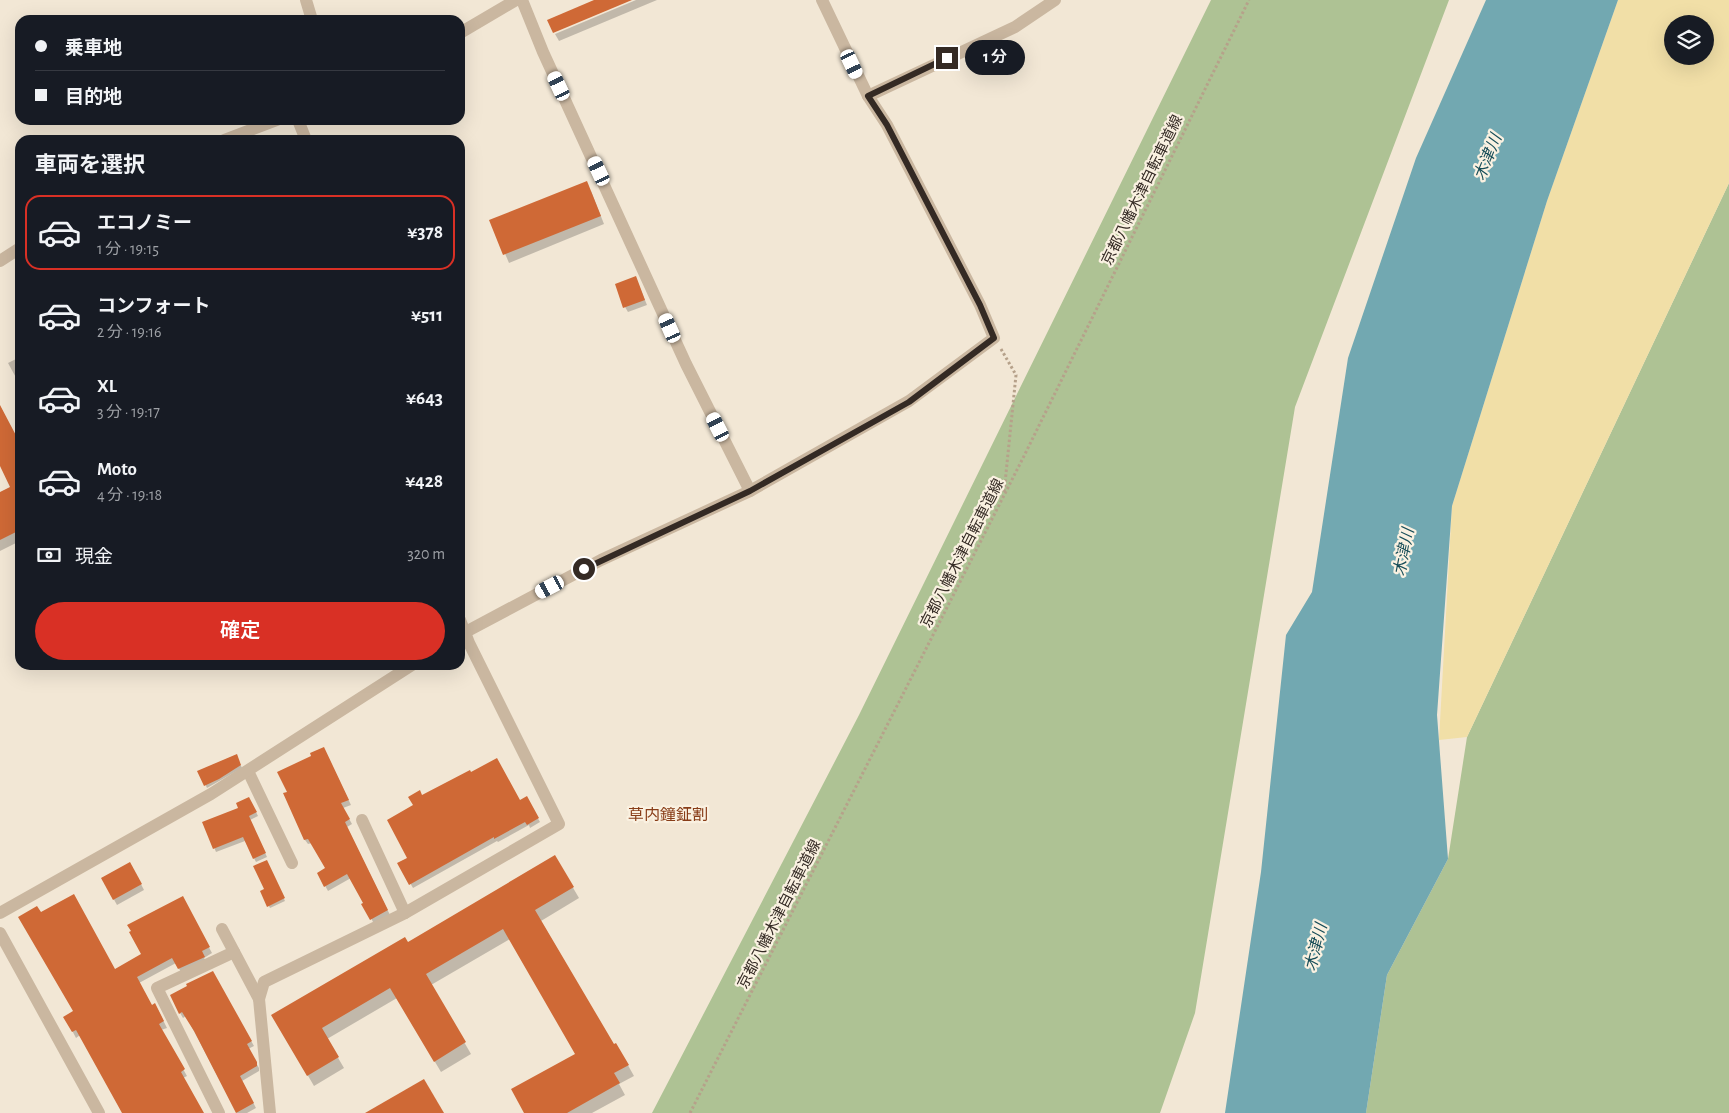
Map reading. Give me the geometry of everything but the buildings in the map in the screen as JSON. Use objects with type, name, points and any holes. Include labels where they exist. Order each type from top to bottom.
[{"type":"street","points":[[306,0],[310,15]]},
{"type":"street","points":[[465,30],[516,0]]},
{"type":"street","points":[[522,0],[543,52],[686,364],[750,491]]},
{"type":"street","points":[[465,628],[601,560],[750,491],[909,402],[994,338],[980,305],[887,125],[868,96],[822,0]]},
{"type":"street","points":[[868,96],[1015,27],[1055,0]]},
{"type":"street","points":[[237,135],[264,125]]},
{"type":"street","points":[[0,261],[15,251]]},
{"type":"street","points":[[268,1112],[259,1000],[264,982],[405,913],[558,824],[465,635]]},
{"type":"street","points":[[0,913],[211,794],[404,670]]},
{"type":"street","points":[[248,771],[292,863]]},
{"type":"street","points":[[362,820],[405,913]]},
{"type":"street","points":[[222,929],[259,1000]]},
{"type":"street","points":[[0,933],[99,1113]]},
{"type":"street","points":[[219,1113],[157,988],[234,952]]},
{"type":"path","name":"京都八幡木津自転車道線","points":[[690,1113],[1004,496],[1248,0]]},
{"type":"path","points":[[994,338],[1016,375],[1004,496]]},
{"type":"green space","points":[[1211,0],[1449,0],[1295,407],[1195,1013],[1160,1113],[652,1113],[859,715]]},
{"type":"green space","points":[[1729,183],[1729,1113],[1366,1113],[1387,975],[1448,859],[1467,737]]},
{"type":"sand","points":[[1618,0],[1729,0],[1729,183],[1467,737],[1439,740],[1452,506],[1547,201]]},
{"type":"water","name":"木津川","points":[[1486,0],[1618,0],[1547,201],[1452,506],[1437,715],[1448,859],[1387,975],[1366,1113],[1225,1113],[1261,872],[1286,635],[1312,592],[1348,358],[1416,158]]},
{"type":"district","name":"草内鐘鉦割","points":[[668,814]]},
{"type":"route","points":[[584,569],[750,491],[909,402],[994,338],[980,305],[887,125],[868,96],[947,58]]}]
